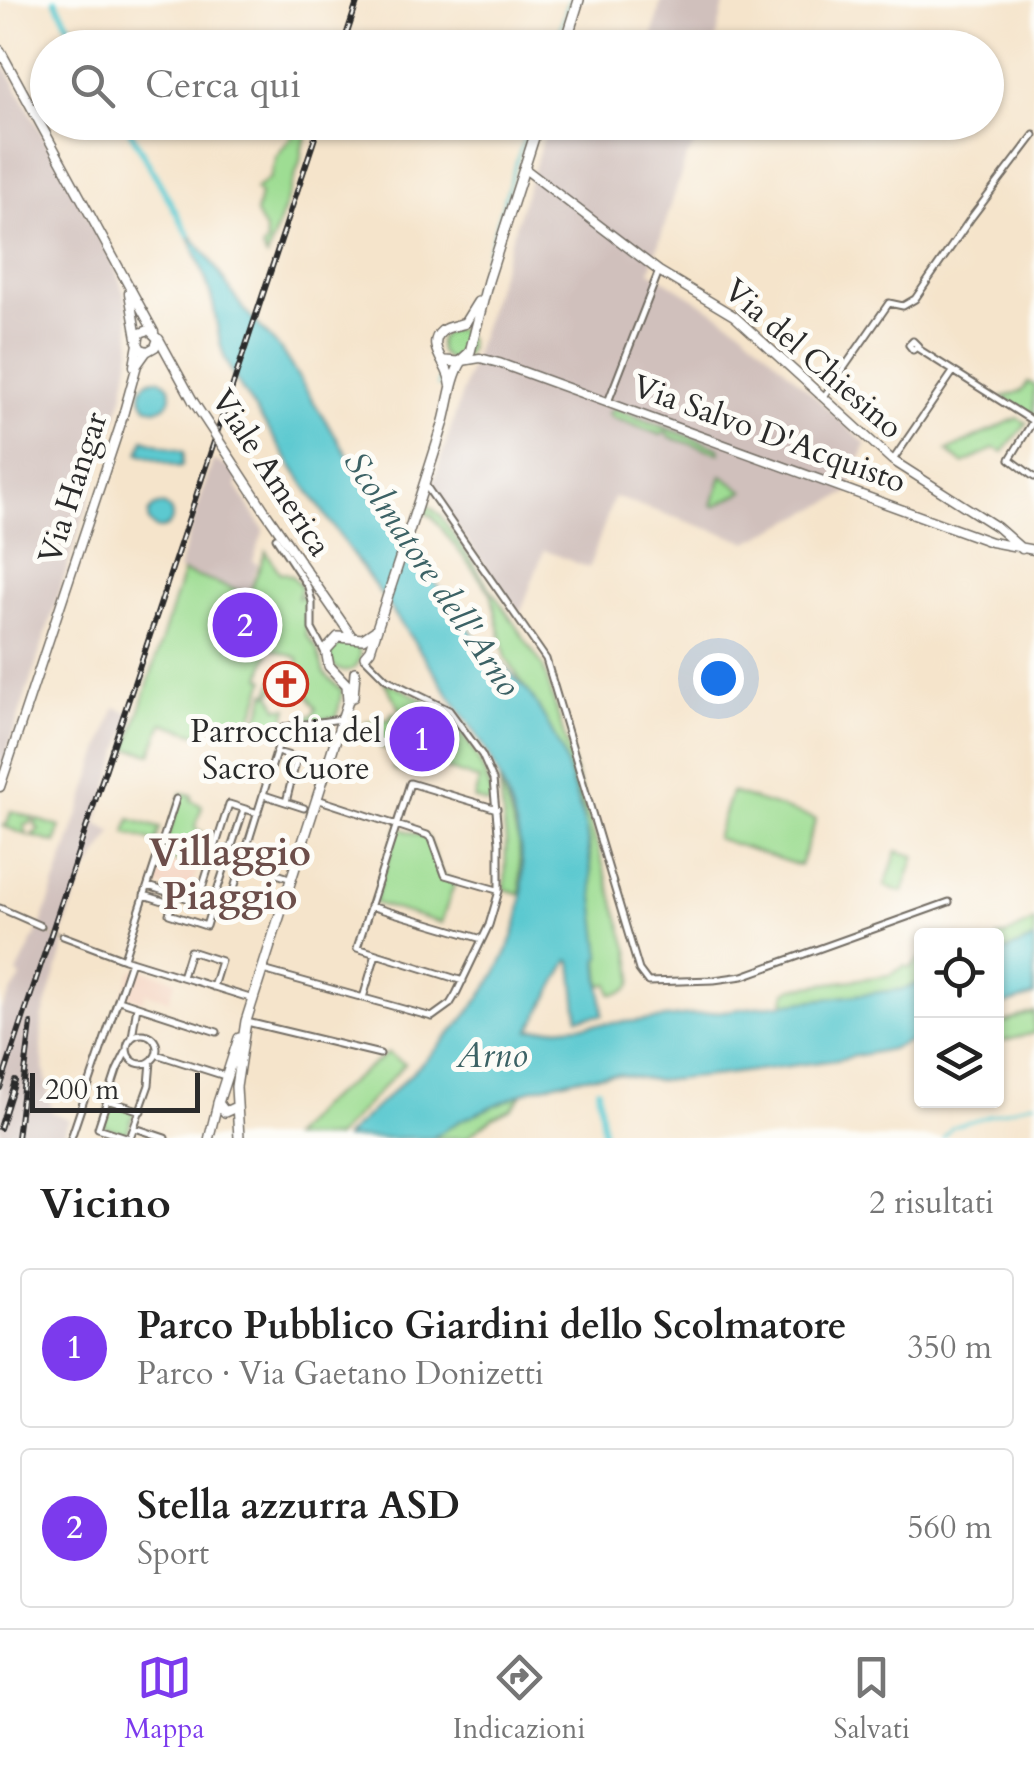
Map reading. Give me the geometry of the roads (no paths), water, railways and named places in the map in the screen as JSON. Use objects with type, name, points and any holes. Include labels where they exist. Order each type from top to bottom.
[{"type":"main road","points":[[570,30],[579,0]]},
{"type":"main road","points":[[220,1098],[353,698],[355,672],[365,657],[416,507],[456,372],[470,352],[488,280],[534,140]]},
{"type":"main road","points":[[416,507],[450,390],[450,376],[445,361],[436,352],[436,340],[443,330],[469,318],[488,280]]},
{"type":"main road","points":[[454,327],[465,331],[471,342]]},
{"type":"main road","points":[[445,361],[465,360]]},
{"type":"main road","points":[[318,804],[349,691],[339,674],[328,666],[325,653],[335,639],[372,636]]},
{"type":"main road","points":[[354,638],[365,657]]},
{"type":"main road","points":[[339,674],[355,672]]},
{"type":"main road","points":[[232,1107],[246,1022]]},
{"type":"main road","points":[[220,1098],[231,1094],[237,1138]]},
{"type":"main road","points":[[220,1098],[232,1107]]},
{"type":"street","name":"Viale America","points":[[0,50],[30,105]]},
{"type":"street","points":[[822,398],[890,304],[903,306],[916,299],[970,218],[1034,134]]},
{"type":"street","name":"Viale America","points":[[50,140],[193,401],[354,638]]},
{"type":"street","name":"Via del Chiesino","points":[[525,168],[660,271],[734,316],[892,460],[990,522],[1022,548]]},
{"type":"street","points":[[608,402],[660,271]]},
{"type":"street","name":"Viale America","points":[[126,279],[137,340],[170,362]]},
{"type":"street","points":[[475,326],[478,346],[486,357]]},
{"type":"street","points":[[137,340],[144,330],[156,334],[156,346],[149,350]]},
{"type":"street","name":"Via Hangar","points":[[134,376],[137,340]]},
{"type":"street","points":[[471,342],[499,363]]},
{"type":"street","points":[[917,348],[1034,421],[1010,458],[1034,477]]},
{"type":"street","name":"Via Hangar","points":[[0,787],[134,376],[149,350]]},
{"type":"street","points":[[465,360],[499,363]]},
{"type":"street","name":"Via Salvo D'Acquisto","points":[[499,363],[992,542],[1034,550]]},
{"type":"street","points":[[892,460],[953,372]]},
{"type":"street","points":[[424,483],[546,659],[639,970],[648,982],[744,976],[950,902]]},
{"type":"street","points":[[416,507],[426,501],[442,512]]},
{"type":"street","points":[[276,538],[310,590],[314,635],[325,653]]},
{"type":"street","points":[[314,635],[335,639],[340,626],[332,609]]},
{"type":"street","points":[[263,970],[432,1017],[450,1004],[463,981],[499,890],[496,791],[488,766],[451,713],[386,679],[365,657]]},
{"type":"street","points":[[148,886],[227,911],[284,727],[320,722],[341,724]]},
{"type":"street","points":[[278,752],[298,758],[286,802]]},
{"type":"street","points":[[463,981],[356,948],[410,783],[497,809]]},
{"type":"street","points":[[264,795],[304,808]]},
{"type":"street","points":[[70,1138],[119,1000],[144,895],[176,800]]},
{"type":"street","points":[[198,902],[229,804],[258,814]]},
{"type":"street","points":[[318,804],[396,824],[431,838],[445,874],[499,890]]},
{"type":"street","points":[[176,894],[169,914],[206,926],[244,809]]},
{"type":"street","points":[[220,831],[235,836]]},
{"type":"street","points":[[231,847],[246,852]]},
{"type":"street","points":[[242,862],[292,879]]},
{"type":"street","points":[[224,870],[238,874]]},
{"type":"street","points":[[206,876],[220,880]]},
{"type":"street","points":[[144,895],[173,904]]},
{"type":"street","points":[[370,906],[482,938]]},
{"type":"street","points":[[0,908],[41,926]]},
{"type":"street","points":[[63,936],[253,999]]},
{"type":"street","points":[[182,977],[190,951],[221,961],[213,987]]},
{"type":"street","points":[[364,998],[376,954]]},
{"type":"street","points":[[119,1000],[217,1032]]},
{"type":"street","points":[[132,1022],[141,1034],[154,1040],[156,1054],[151,1061],[150,1085],[130,1138],[98,1128],[132,1038],[132,1022],[137,1006]]},
{"type":"street","points":[[246,1022],[380,1054]]},
{"type":"street","points":[[132,1038],[141,1034]]},
{"type":"street","points":[[127,1050],[132,1060]]},
{"type":"street","points":[[156,1054],[226,1076]]},
{"type":"street","points":[[120,1063],[151,1061]]},
{"type":"street","points":[[209,1138],[220,1098]]},
{"type":"street","points":[[107,1100],[141,1111]]},
{"type":"street","points":[[209,1138],[218,1118],[232,1107]]},
{"type":"street","points":[[136,1128],[164,1138]]},
{"type":"water","name":"Arno","points":[[186,230],[241,306],[281,350],[386,516],[476,638],[529,692],[562,752],[586,829],[601,957],[598,959],[603,1015],[578,1018],[569,960],[530,1030],[649,1020],[914,985],[914,1040],[836,1060],[720,1075],[658,1081],[618,1074],[576,1078],[532,1089],[461,1120],[432,1138],[344,1138],[439,1046],[482,995],[499,967],[519,916],[521,852],[512,810],[485,748],[234,377],[223,353],[209,288]]},
{"type":"water","points":[[156,379],[167,383],[171,394],[167,405],[156,409],[145,405],[141,394],[145,383]]},
{"type":"water","points":[[144,439],[184,452],[182,465],[139,453]]},
{"type":"water","points":[[160,505],[172,517],[160,529],[148,517]]},
{"type":"water","points":[[1034,939],[1034,996],[1004,1005],[1004,952]]},
{"type":"waterway","name":"Scolmatore dell'Arno","points":[[55,0],[72,30]]},
{"type":"waterway","points":[[560,30],[569,0]]},
{"type":"waterway","name":"Scolmatore dell'Arno","points":[[135,140],[189,235]]},
{"type":"waterway","points":[[458,319],[479,279],[523,140]]},
{"type":"waterway","points":[[438,386],[441,371]]},
{"type":"waterway","points":[[598,1089],[604,1138]]},
{"type":"waterway","points":[[943,1138],[952,1127],[1034,1102]]},
{"type":"tunnel","points":[[41,926],[63,936]]},
{"type":"railway","points":[[348,30],[358,0]]},
{"type":"railway","points":[[0,1088],[314,140]]},
{"type":"railway","points":[[17,1138],[31,1024]]},
{"type":"railway","points":[[0,1128],[15,1081]]},
{"type":"place","name":"Stella azzurra ASD","points":[[245,625]]},
{"type":"place","name":"Parrocchia del Sacro Cuore","points":[[286,684]]},
{"type":"place","name":"Parco Pubblico Giardini dello Scolmatore","points":[[422,739]]},
{"type":"district","name":"Villaggio Piaggio","points":[[230,874]]}]
